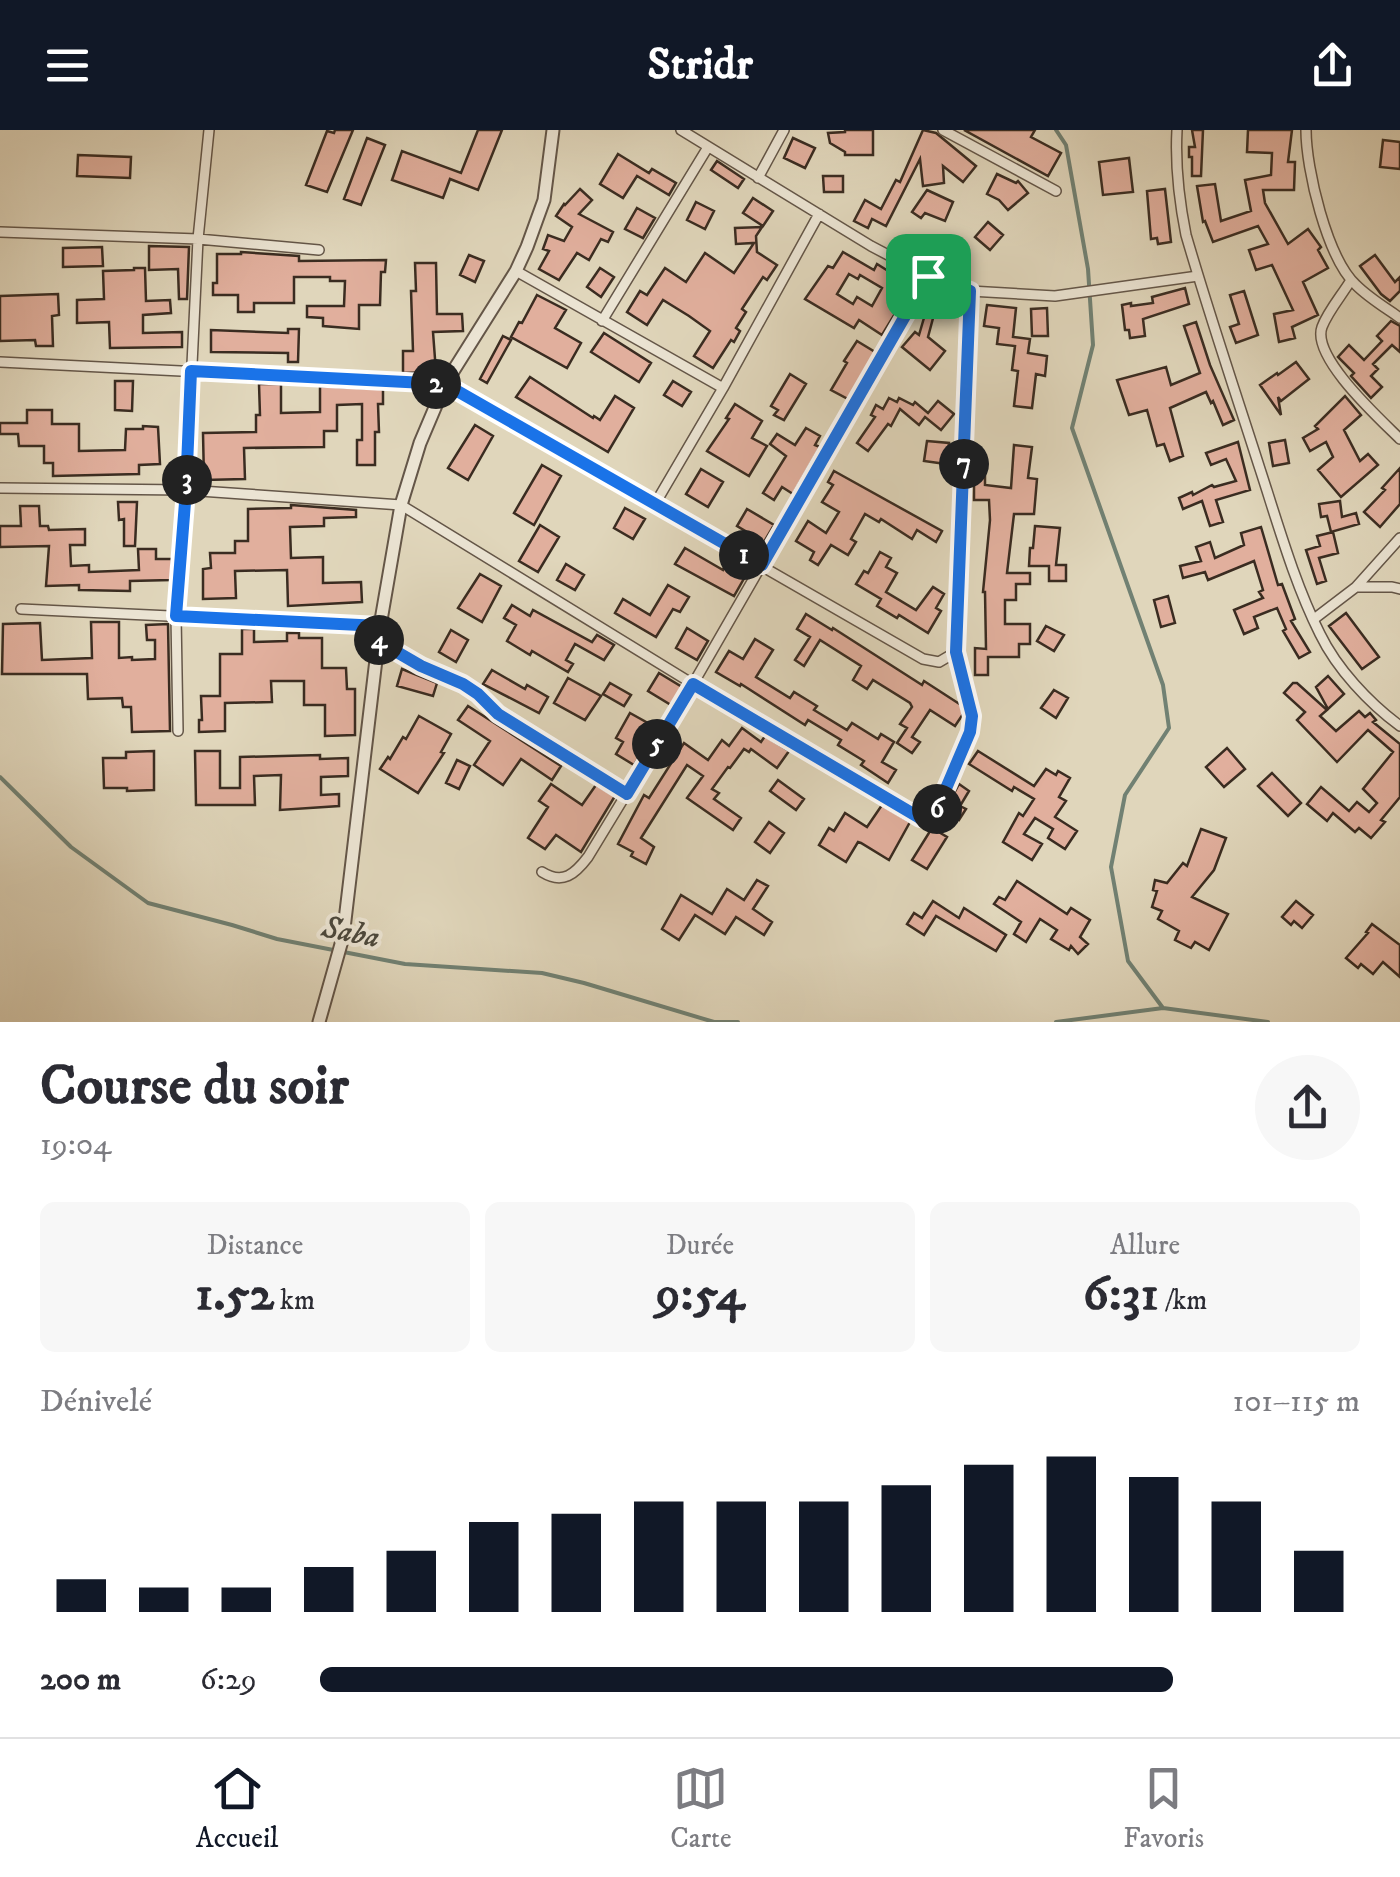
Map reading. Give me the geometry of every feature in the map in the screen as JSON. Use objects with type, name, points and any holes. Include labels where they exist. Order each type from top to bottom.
[{"type":"street","points":[[178,731],[176,616],[198,239],[209,130]]},
{"type":"street","points":[[318,1022],[343,936],[380,626],[401,505],[420,443],[445,384],[516,271],[544,200],[553,130]]},
{"type":"street","points":[[681,130],[928,276],[970,291],[1055,296],[1198,276]]},
{"type":"street","points":[[758,178],[784,130]]},
{"type":"street","points":[[943,130],[1056,191]]},
{"type":"street","points":[[1178,130],[1178,196],[1198,276],[1289,557],[1331,653],[1384,714],[1400,726]]},
{"type":"street","points":[[1306,130],[1313,190],[1325,229],[1351,280],[1400,318]]},
{"type":"street","points":[[602,321],[708,147]]},
{"type":"street","points":[[656,504],[819,214]]},
{"type":"street","points":[[0,232],[198,239],[319,250]]},
{"type":"street","points":[[516,271],[723,388]]},
{"type":"street","points":[[542,872],[552,878],[575,874],[627,794],[928,276]]},
{"type":"street","points":[[1351,280],[1322,326],[1321,342],[1344,380],[1400,439]]},
{"type":"street","points":[[0,488],[186,490],[401,505],[693,684],[920,818],[928,817],[936,812],[970,732],[972,716],[956,652],[970,291]]},
{"type":"street","points":[[0,362],[445,384],[923,660],[939,662],[956,652]]},
{"type":"street","points":[[1314,619],[1356,587],[1400,538]]},
{"type":"street","points":[[1356,587],[1400,589]]},
{"type":"street","points":[[21,609],[380,626]]},
{"type":"street","points":[[378,641],[432,672],[463,684],[498,714],[627,794]]},
{"type":"building","points":[[353,130],[327,192],[306,185],[327,131]]},
{"type":"building","points":[[478,130],[502,130],[478,190],[450,179],[443,198],[392,180],[402,151],[461,173]]},
{"type":"building","points":[[873,130],[873,155],[845,155],[830,143],[828,133]]},
{"type":"building","points":[[923,130],[936,133],[976,166],[963,182],[943,166],[944,183],[923,186],[920,159],[886,226],[872,219],[868,228],[854,221],[865,200],[881,209],[896,180],[900,182]]},
{"type":"building","points":[[964,130],[1035,130],[1031,137],[1061,153],[1048,176]]},
{"type":"building","points":[[1192,130],[1203,130],[1201,176],[1192,176]]},
{"type":"building","points":[[1248,130],[1292,130],[1288,162],[1295,162],[1294,190],[1263,190],[1265,203],[1288,244],[1308,229],[1321,247],[1318,250],[1328,268],[1303,282],[1318,315],[1292,327],[1295,338],[1279,342],[1274,314],[1293,310],[1272,265],[1256,270],[1249,250],[1268,244],[1258,226],[1213,242],[1203,222],[1197,186],[1215,184],[1221,221],[1251,211],[1245,180],[1271,175],[1272,153],[1247,152]]},
{"type":"building","points":[[367,138],[385,145],[361,205],[344,199]]},
{"type":"building","points":[[793,138],[815,148],[805,168],[784,158]]},
{"type":"building","points":[[1383,140],[1400,142],[1400,169],[1380,167]]},
{"type":"building","points":[[618,154],[649,173],[652,169],[676,183],[669,195],[637,176],[623,198],[600,184]]},
{"type":"building","points":[[78,155],[131,157],[130,178],[77,176]]},
{"type":"building","points":[[1129,158],[1133,192],[1103,195],[1099,162]]},
{"type":"building","points":[[717,161],[744,179],[738,188],[711,170]]},
{"type":"building","points":[[997,174],[1018,181],[1028,193],[1008,210],[987,194]]},
{"type":"building","points":[[823,176],[843,176],[843,192],[824,192]]},
{"type":"building","points":[[580,189],[592,200],[579,214],[613,232],[608,242],[601,239],[589,260],[577,253],[559,280],[539,269],[549,251],[543,249],[548,235],[564,241],[572,227],[556,216]]},
{"type":"building","points":[[1165,189],[1171,242],[1158,244],[1157,238],[1151,239],[1147,191]]},
{"type":"building","points":[[927,190],[953,202],[945,221],[925,213],[921,218],[912,212]]},
{"type":"building","points":[[753,198],[773,211],[763,226],[743,213]]},
{"type":"building","points":[[696,202],[714,211],[705,229],[687,220]]},
{"type":"building","points":[[637,208],[655,218],[643,238],[625,229]]},
{"type":"building","points":[[988,222],[1003,235],[990,250],[975,237]]},
{"type":"building","points":[[762,227],[756,236],[757,252],[777,265],[767,280],[763,277],[742,309],[746,312],[736,328],[740,331],[713,368],[694,356],[710,331],[689,316],[663,300],[647,325],[627,312],[640,291],[647,295],[665,268],[686,282],[705,253],[734,273],[754,243],[736,244],[735,228]]},
{"type":"building","points":[[149,246],[189,247],[187,299],[179,299],[178,269],[149,270]]},
{"type":"building","points":[[102,247],[103,266],[63,267],[63,248]]},
{"type":"building","points":[[843,252],[874,270],[877,264],[912,286],[882,335],[859,320],[854,328],[805,299],[828,266],[833,268]],"holes":[[[849,274],[858,279],[860,275],[882,288],[872,306],[857,297],[853,304],[837,294]]]},
{"type":"building","points":[[217,254],[299,256],[299,261],[386,260],[385,272],[381,272],[380,305],[359,305],[359,329],[323,326],[323,318],[307,317],[307,306],[344,306],[345,281],[294,277],[294,303],[254,303],[254,312],[238,312],[238,295],[213,295],[213,283],[217,283]]},
{"type":"building","points":[[469,255],[484,261],[475,282],[460,275]]},
{"type":"building","points":[[1375,255],[1395,282],[1400,277],[1400,291],[1390,301],[1360,266]]},
{"type":"building","points":[[415,263],[436,263],[437,314],[462,314],[463,331],[433,332],[436,372],[403,373],[403,351],[413,351],[411,291],[416,291]]},
{"type":"building","points":[[145,268],[146,301],[170,300],[171,313],[143,315],[143,333],[182,332],[182,347],[110,348],[109,322],[77,323],[77,300],[104,299],[103,271]]},
{"type":"building","points":[[600,268],[614,277],[601,297],[587,287]]},
{"type":"building","points":[[1185,288],[1189,304],[1143,319],[1145,336],[1130,338],[1122,305],[1153,303],[1152,297]]},
{"type":"building","points":[[1244,291],[1258,335],[1236,343],[1230,327],[1239,324],[1230,295]]},
{"type":"building","points":[[58,294],[59,315],[52,316],[53,346],[36,346],[35,340],[0,341],[0,296]]},
{"type":"building","points":[[931,294],[959,302],[955,313],[936,307],[928,337],[945,351],[930,370],[902,347],[915,332],[919,335]]},
{"type":"building","points":[[537,295],[566,310],[555,328],[581,343],[567,368],[511,337]]},
{"type":"building","points":[[987,305],[1016,308],[1013,337],[1030,339],[1028,353],[1047,356],[1045,376],[1036,374],[1032,408],[1014,406],[1018,371],[1012,370],[1015,346],[997,344],[999,328],[984,326]]},
{"type":"building","points":[[1047,308],[1048,336],[1032,336],[1031,309]]},
{"type":"building","points":[[1391,321],[1400,326],[1400,352],[1392,345],[1373,364],[1378,369],[1371,376],[1382,387],[1371,398],[1338,357],[1349,345],[1364,360],[1382,341],[1377,336]]},
{"type":"building","points":[[1196,322],[1234,420],[1223,425],[1206,392],[1170,408],[1183,456],[1170,461],[1164,444],[1157,446],[1147,410],[1129,415],[1117,380],[1166,367],[1171,385],[1200,373],[1184,326]]},
{"type":"building","points":[[288,329],[299,329],[298,362],[288,362],[288,353],[211,352],[211,330],[288,333]]},
{"type":"building","points":[[604,333],[651,363],[639,382],[591,352]]},
{"type":"building","points":[[503,336],[511,340],[487,383],[480,379]]},
{"type":"building","points":[[857,341],[875,352],[848,399],[831,390]]},
{"type":"building","points":[[1296,362],[1309,379],[1281,401],[1278,397],[1281,415],[1260,385]]},
{"type":"building","points":[[790,374],[806,384],[784,420],[774,415],[778,410],[771,406]]},
{"type":"building","points":[[530,377],[593,418],[600,420],[615,396],[634,408],[608,452],[516,397]]},
{"type":"building","points":[[115,381],[133,381],[132,411],[115,410]]},
{"type":"building","points":[[673,381],[691,392],[682,406],[664,395]]},
{"type":"building","points":[[259,384],[281,384],[281,413],[320,412],[320,386],[383,389],[383,404],[378,404],[379,432],[375,432],[375,465],[357,465],[362,404],[337,405],[337,431],[324,431],[324,447],[244,448],[245,479],[204,480],[203,433],[256,432]]},
{"type":"building","points":[[1345,396],[1361,415],[1344,430],[1360,461],[1368,454],[1378,465],[1341,497],[1318,470],[1333,457],[1326,442],[1310,451],[1303,438],[1318,429],[1315,426]]},
{"type":"building","points":[[889,398],[913,405],[915,402],[928,413],[938,401],[954,414],[941,430],[925,417],[919,425],[900,409],[891,426],[888,424],[868,451],[857,443],[875,417],[871,415],[876,405],[883,409]]},
{"type":"building","points":[[735,404],[762,421],[752,438],[767,446],[749,476],[707,451]]},
{"type":"building","points":[[27,410],[52,410],[52,424],[79,424],[79,451],[125,450],[126,429],[158,427],[160,464],[139,465],[139,474],[53,476],[53,463],[44,463],[44,446],[19,446],[18,434],[0,434],[0,423],[27,423]]},
{"type":"building","points":[[475,425],[493,436],[468,480],[448,468]]},
{"type":"building","points":[[806,428],[820,436],[815,445],[820,447],[793,494],[782,487],[774,500],[763,493],[786,456],[770,444],[777,434],[795,445]]},
{"type":"building","points":[[1285,440],[1289,463],[1273,466],[1269,443]]},
{"type":"building","points":[[927,441],[949,443],[946,464],[924,461]]},
{"type":"building","points":[[1238,442],[1250,490],[1216,500],[1223,522],[1210,526],[1202,501],[1183,509],[1179,498],[1212,485],[1236,481],[1226,459],[1211,465],[1206,453]]},
{"type":"building","points":[[1014,445],[1032,447],[1028,478],[1037,479],[1034,514],[1014,514],[1007,573],[1030,573],[1030,584],[1016,584],[1016,600],[1005,600],[1005,624],[1030,624],[1030,644],[1019,644],[1019,657],[988,657],[988,675],[975,675],[975,648],[986,649],[983,592],[990,520],[989,500],[974,500],[974,475],[985,475],[985,485],[1011,488]]},
{"type":"building","points":[[542,465],[561,476],[534,525],[514,513]]},
{"type":"building","points":[[1400,468],[1400,504],[1380,527],[1364,512]]},
{"type":"building","points":[[701,469],[723,482],[708,507],[686,494]]},
{"type":"building","points":[[834,471],[942,531],[936,542],[917,530],[912,539],[881,519],[879,522],[865,514],[851,539],[856,542],[848,555],[831,545],[818,565],[810,560],[814,552],[796,541],[808,521],[826,533],[839,512],[822,502],[833,485],[828,482]]},
{"type":"building","points":[[1340,501],[1342,517],[1356,513],[1359,524],[1331,532],[1327,516],[1321,517],[1319,504]]},
{"type":"building","points":[[118,502],[137,502],[135,546],[124,546],[124,519],[119,520]]},
{"type":"building","points":[[291,505],[356,510],[356,517],[324,518],[324,526],[290,527],[291,558],[323,557],[323,583],[361,582],[362,602],[288,606],[287,570],[235,571],[236,598],[203,599],[203,569],[211,568],[210,553],[235,553],[235,541],[248,541],[248,509]]},
{"type":"building","points":[[20,506],[39,506],[40,526],[48,526],[49,530],[85,529],[85,545],[70,545],[71,566],[89,565],[89,572],[139,570],[138,549],[156,549],[156,559],[172,559],[171,580],[130,581],[130,591],[46,586],[49,546],[0,547],[0,526],[21,526]]},
{"type":"building","points":[[625,508],[645,519],[633,539],[614,528]]},
{"type":"building","points":[[747,509],[774,525],[764,542],[737,526]]},
{"type":"building","points":[[540,525],[559,537],[538,572],[519,561]]},
{"type":"building","points":[[1035,526],[1060,528],[1056,565],[1066,565],[1066,581],[1049,581],[1049,566],[1029,566]]},
{"type":"building","points":[[1261,527],[1278,585],[1282,584],[1295,619],[1291,621],[1310,652],[1299,658],[1283,631],[1286,629],[1277,608],[1254,617],[1258,628],[1244,634],[1234,610],[1263,598],[1254,561],[1208,580],[1205,572],[1183,578],[1180,566],[1201,561],[1196,547],[1210,542],[1215,558],[1244,545],[1241,533]]},
{"type":"building","points":[[1333,532],[1338,553],[1319,558],[1326,581],[1317,584],[1306,550],[1320,546],[1317,536]]},
{"type":"building","points":[[685,548],[723,570],[726,563],[746,575],[734,596],[675,564]]},
{"type":"building","points":[[880,552],[891,558],[886,567],[897,573],[886,592],[916,610],[933,587],[944,594],[936,608],[941,611],[928,633],[877,606],[881,599],[856,584]]},
{"type":"building","points":[[566,564],[584,575],[575,590],[557,580]]},
{"type":"building","points":[[480,574],[501,586],[482,622],[458,608]]},
{"type":"building","points":[[668,585],[689,597],[680,612],[673,609],[656,637],[615,613],[623,599],[650,615]]},
{"type":"building","points":[[1168,596],[1175,623],[1161,627],[1154,600]]},
{"type":"building","points":[[512,605],[530,616],[533,610],[592,642],[597,635],[614,645],[604,660],[575,644],[566,660],[573,664],[568,672],[507,641],[516,625],[504,618]]},
{"type":"building","points":[[1346,613],[1379,657],[1362,669],[1329,626]]},
{"type":"building","points":[[806,614],[961,705],[963,714],[955,726],[930,710],[912,737],[920,742],[912,753],[897,743],[907,728],[900,724],[912,707],[910,703],[873,680],[867,689],[853,680],[861,666],[820,640],[804,666],[795,660],[810,637],[797,629]]},
{"type":"building","points":[[91,622],[119,622],[119,658],[132,660],[155,659],[155,640],[147,640],[146,625],[168,624],[170,731],[132,732],[131,707],[123,707],[122,698],[88,699],[87,674],[2,674],[3,624],[40,623],[42,660],[92,658]]},
{"type":"building","points":[[1046,626],[1064,635],[1054,651],[1037,641]]},
{"type":"building","points":[[687,628],[708,641],[697,660],[676,648]]},
{"type":"building","points":[[242,629],[254,629],[254,642],[287,641],[287,633],[299,633],[299,638],[322,638],[322,668],[346,668],[347,689],[355,689],[355,735],[325,736],[325,705],[304,705],[304,681],[271,681],[272,702],[225,703],[225,731],[199,732],[201,696],[220,696],[220,654],[242,654]]},
{"type":"building","points":[[451,630],[468,640],[456,662],[439,652]]},
{"type":"building","points":[[755,639],[773,650],[756,677],[790,698],[794,692],[847,730],[852,723],[878,739],[881,734],[894,742],[882,762],[896,770],[888,783],[838,745],[841,740],[808,720],[805,725],[716,672],[729,651],[743,659]]},
{"type":"building","points":[[402,669],[437,683],[433,696],[397,686]]},
{"type":"building","points":[[492,670],[548,697],[539,713],[483,684]]},
{"type":"building","points":[[659,673],[682,687],[671,705],[648,691]]},
{"type":"building","points":[[1328,676],[1344,694],[1328,709],[1316,687]]},
{"type":"building","points":[[568,678],[601,696],[585,720],[554,703]]},
{"type":"building","points":[[610,683],[631,695],[624,706],[603,694]]},
{"type":"building","points":[[1293,683],[1327,710],[1320,716],[1336,731],[1359,711],[1365,717],[1370,713],[1376,720],[1373,722],[1400,744],[1400,797],[1371,838],[1359,828],[1355,832],[1333,813],[1327,821],[1307,804],[1321,787],[1349,811],[1357,802],[1369,812],[1377,803],[1363,789],[1393,752],[1368,730],[1337,762],[1297,720],[1305,712],[1284,693]]},
{"type":"building","points":[[1054,690],[1068,698],[1056,718],[1041,708]]},
{"type":"building","points":[[468,706],[561,766],[552,780],[521,759],[503,785],[474,765],[490,741],[458,720]]},
{"type":"building","points":[[630,713],[646,722],[638,735],[649,741],[634,765],[616,754],[623,742],[616,738]]},
{"type":"building","points":[[419,716],[451,734],[441,752],[444,753],[418,793],[380,769],[403,737],[406,739]]},
{"type":"building","points":[[742,728],[761,742],[765,736],[789,751],[777,768],[751,749],[744,749],[712,789],[719,793],[714,799],[741,818],[733,830],[687,798],[703,776],[687,765],[641,838],[654,847],[646,864],[618,844],[644,795],[649,798],[684,743],[708,760],[722,740],[729,746]]},
{"type":"building","points":[[1227,748],[1245,769],[1224,787],[1206,767]]},
{"type":"building","points":[[154,751],[154,790],[104,788],[103,758],[126,758],[126,752]]},
{"type":"building","points":[[195,751],[220,751],[220,788],[240,788],[240,757],[348,758],[348,776],[321,777],[321,795],[339,794],[339,806],[280,810],[281,775],[254,776],[255,805],[196,805]]},
{"type":"building","points":[[978,751],[1034,786],[1046,769],[1070,778],[1059,797],[1066,801],[1055,817],[1077,831],[1065,849],[1048,838],[1053,829],[1035,818],[1024,834],[1042,844],[1032,860],[1003,842],[1019,813],[1023,816],[1034,799],[1014,787],[1012,791],[969,764]]},
{"type":"building","points":[[457,760],[470,766],[459,789],[446,783]]},
{"type":"building","points":[[1272,773],[1301,803],[1288,816],[1258,786]]},
{"type":"building","points":[[778,780],[804,799],[796,810],[770,791]]},
{"type":"building","points":[[551,784],[582,805],[596,785],[615,796],[581,852],[556,835],[545,849],[528,838],[548,807],[539,801]]},
{"type":"building","points":[[959,784],[969,791],[960,806],[966,809],[959,820],[945,810]]},
{"type":"building","points":[[882,805],[910,822],[889,860],[858,842],[846,862],[819,845],[845,813],[867,827]]},
{"type":"building","points":[[769,822],[784,833],[770,853],[755,842]]},
{"type":"building","points":[[932,828],[947,837],[927,869],[912,860]]},
{"type":"building","points":[[1201,829],[1226,838],[1214,870],[1192,897],[1228,914],[1209,950],[1195,942],[1191,948],[1175,940],[1179,931],[1158,919],[1162,911],[1152,907],[1157,891],[1153,890],[1155,880],[1167,883],[1183,863],[1187,866]]},
{"type":"building","points":[[757,880],[768,886],[753,909],[772,922],[764,935],[736,917],[725,934],[695,915],[679,940],[662,929],[681,895],[712,914],[727,889],[744,900]]},
{"type":"building","points":[[1017,881],[1067,914],[1071,908],[1090,920],[1080,937],[1088,944],[1078,954],[1071,946],[1069,950],[1051,939],[1057,930],[1040,919],[1026,942],[1014,934],[1021,922],[994,904],[999,897],[1005,900]]},
{"type":"building","points":[[933,901],[959,918],[964,908],[1006,935],[996,951],[936,916],[924,935],[907,924],[914,913],[922,918]]},
{"type":"building","points":[[1296,901],[1313,915],[1302,928],[1282,917]]},
{"type":"building","points":[[1372,924],[1400,945],[1400,977],[1383,962],[1373,974],[1346,958]]},
{"type":"waterway","points":[[1056,130],[1066,145],[1088,269],[1093,345],[1072,428],[1163,685],[1169,728],[1125,795],[1111,867],[1128,961],[1163,1008]]},
{"type":"waterway","name":"Saba","points":[[0,777],[71,847],[148,903],[277,939],[405,964],[542,973],[714,1022],[738,1022]]},
{"type":"waterway","name":"Saba","points":[[1056,1022],[1163,1008],[1268,1022]]},
{"type":"route","points":[[928,276],[970,291],[956,652],[972,716],[970,732],[936,812],[928,817],[920,818],[693,684],[627,794],[498,714],[463,684],[442,677],[378,641],[380,626],[176,616],[191,371],[445,384],[762,565],[928,276]]}]
